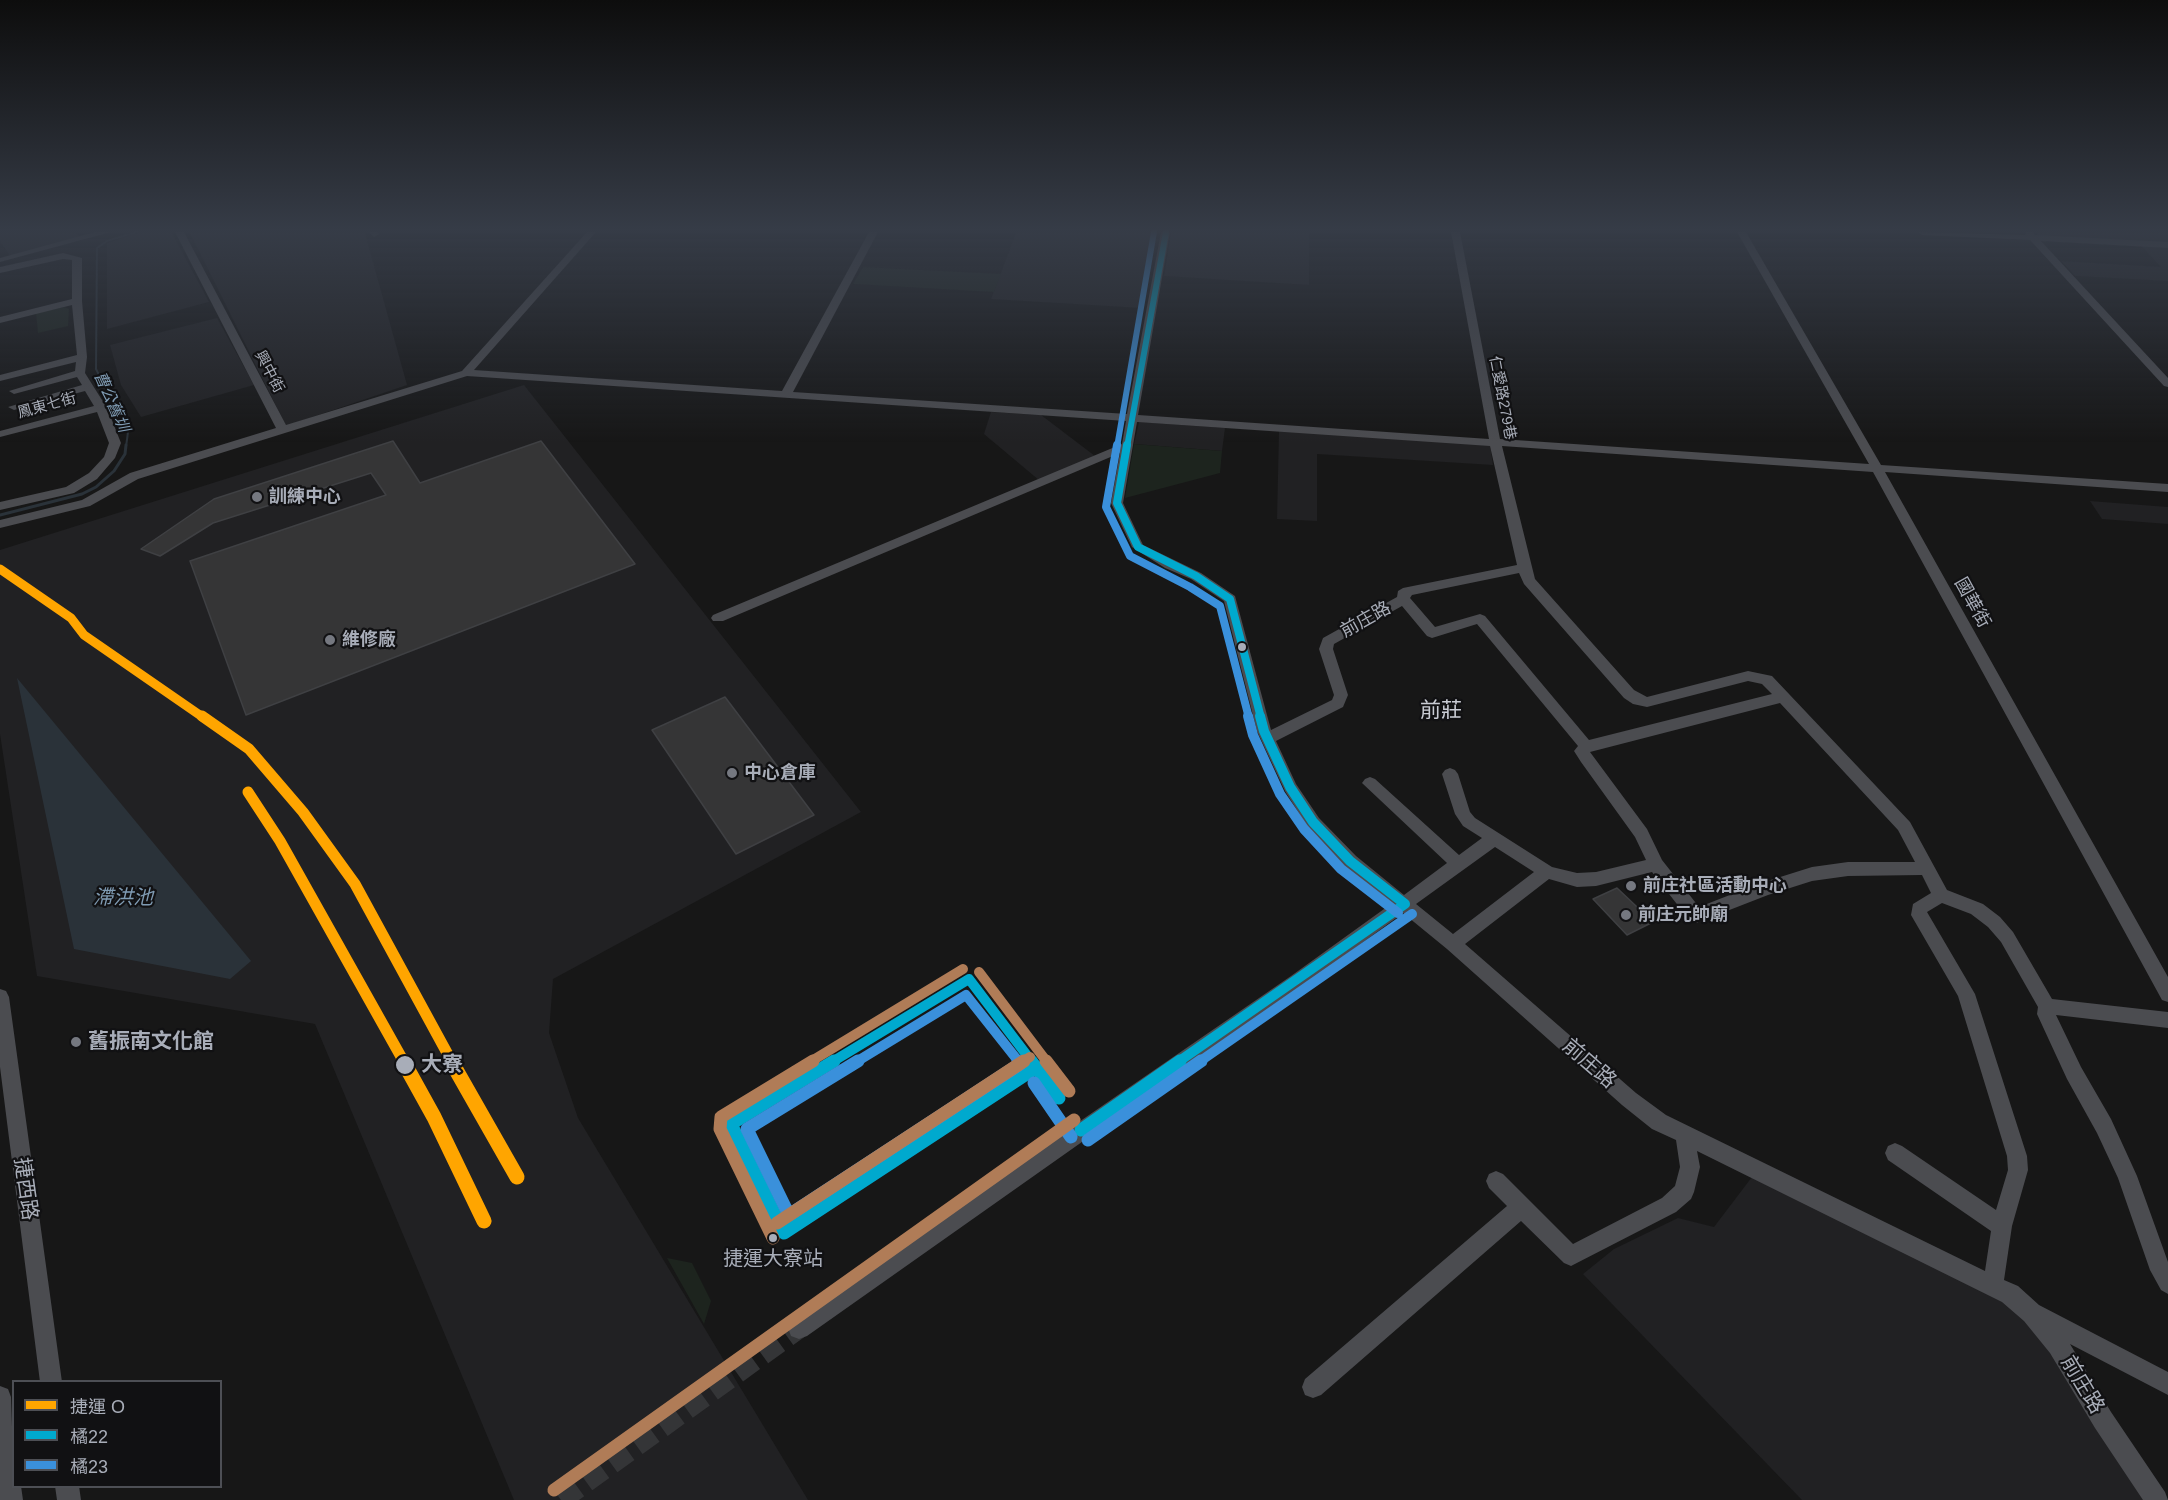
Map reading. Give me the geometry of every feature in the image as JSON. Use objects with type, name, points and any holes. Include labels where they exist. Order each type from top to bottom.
[{"type":"street","points":[[0,320],[73,302]]},
{"type":"street","points":[[0,506],[70,490],[93,476],[109,458],[115,442],[100,408],[80,373],[82,357],[77,302]]},
{"type":"street","name":"興中街","points":[[216,302],[283,430]]},
{"type":"street","points":[[466,373],[529,302]]},
{"type":"street","points":[[786,394],[836,302]]},
{"type":"street","name":"前庄路","points":[[1153,302],[1117,503],[1122,518],[1138,547],[1196,576],[1230,599],[1267,739],[1290,787],[1313,822],[1350,861],[1453,944],[1629,1099],[1659,1122],[2010,1294],[2032,1313],[2058,1345],[2103,1420],[2157,1500]]},
{"type":"street","name":"仁愛路279巷","points":[[1468,302],[1495,441],[1529,581],[1629,694],[1638,700],[1647,702],[1748,676],[1767,680],[1782,697]]},
{"type":"street","name":"國華街","points":[[1781,302],[1876,467],[2168,994]]},
{"type":"street","points":[[2092,302],[2168,384]]},
{"type":"street","points":[[0,378],[82,357]]},
{"type":"street","points":[[14,391],[80,373]]},
{"type":"street","points":[[0,524],[86,503],[134,476],[466,373],[2168,488]]},
{"type":"street","points":[[14,407],[88,387]]},
{"type":"street","name":"鳳東七街","points":[[0,434],[100,408]]},
{"type":"street","points":[[718,618],[1127,446]]},
{"type":"street","name":"前庄路","points":[[1524,568],[1408,591],[1403,594],[1404,599],[1432,633],[1480,619],[1586,746],[1582,751],[1586,759],[1641,833],[1656,864],[1696,916],[1764,889],[1812,874],[1848,869],[1928,868]]},
{"type":"street","name":"前庄路","points":[[1267,739],[1338,703],[1341,695],[1326,649],[1328,641],[1404,599]]},
{"type":"street","points":[[1586,746],[1782,697],[1904,826],[1941,895],[1977,909],[1995,922],[2007,937],[2047,1005],[2046,1014],[2074,1073],[2104,1126],[2127,1176],[2157,1263],[2168,1283]]},
{"type":"street","points":[[1450,774],[1463,814],[1469,822],[1547,872],[1577,880],[1596,879],[1656,864]]},
{"type":"street","points":[[1371,783],[1459,864]]},
{"type":"street","points":[[799,1328],[1405,904],[1493,839]]},
{"type":"street","points":[[1453,944],[1547,872]]},
{"type":"street","points":[[1941,895],[1919,909],[1919,915],[1966,994],[2017,1156],[2018,1170],[2002,1226],[1993,1285]]},
{"type":"street","name":"捷西路","points":[[0,997],[51,1380]]},
{"type":"street","points":[[2047,1005],[2168,1020]]},
{"type":"street","points":[[1496,1181],[1571,1256],[1669,1205],[1684,1192],[1690,1167],[1685,1136]]},
{"type":"street","points":[[1895,1153],[2002,1226]]},
{"type":"street","points":[[1313,1387],[1522,1207]]},
{"type":"street","points":[[2032,1313],[2168,1384]]},
{"type":"street","points":[[0,1397],[11,1500]]},
{"type":"shaded area","points":[[107,302],[209,302],[107,329]]},
{"type":"shaded area","points":[[224,302],[384,302],[407,385],[286,426]]},
{"type":"shaded area","points":[[1041,302],[1142,302],[1141,308]]},
{"type":"shaded area","points":[[64,307],[69,309],[68,326],[38,333],[36,313]]},
{"type":"shaded area","points":[[217,318],[254,385],[141,417],[121,385],[110,345]]},
{"type":"shaded area","points":[[524,385],[861,812],[553,979],[549,1033],[578,1118],[808,1500],[514,1500],[315,1024],[37,976],[0,734],[0,550]]},
{"type":"shaded area","points":[[991,412],[1041,415],[1095,456],[1040,481],[984,434]]},
{"type":"shaded area","points":[[1139,422],[1225,428],[1222,451],[1134,444]]},
{"type":"shaded area","points":[[1279,431],[1490,443],[1493,465],[1317,454],[1317,521],[1277,519]]},
{"type":"shaded area","points":[[1134,444],[1222,451],[1220,473],[1125,498]]},
{"type":"shaded area","points":[[2090,501],[2168,507],[2168,524],[2102,519]]},
{"type":"shaded area","points":[[1755,1173],[1994,1293],[2049,1340],[2156,1500],[1802,1500],[1583,1274],[1614,1249],[1678,1218],[1714,1227]]},
{"type":"shaded area","points":[[667,1258],[692,1263],[711,1301],[704,1324]]},
{"type":"water","name":"滯洪池","points":[[17,678],[251,961],[230,979],[74,949]]},
{"type":"building","name":"維修廠","points":[[393,441],[420,483],[541,441],[635,564],[246,715],[190,561],[386,495],[371,473],[213,523],[160,556],[141,549],[214,499]]},
{"type":"building","name":"中心倉庫","points":[[725,697],[814,815],[736,854],[652,730]]},
{"type":"building","name":"前庄元帥廟","points":[[1617,888],[1651,923],[1627,935],[1593,899]]},
{"type":"waterway","name":"曹公舊圳","points":[[97,302],[96,369],[128,432],[126,447]]},
{"type":"waterway","name":"曹公舊圳","points":[[0,515],[82,494],[96,487],[114,471],[125,454],[126,445]]},
{"type":"tunnel","points":[[561,1500],[799,1328]]},
{"type":"metro line","name":"O","points":[[0,569],[71,618],[84,635],[249,749],[303,812],[355,884],[427,1019],[517,1177]]},
{"type":"metro line","name":"O","points":[[248,792],[280,841],[434,1117],[484,1221]]},
{"type":"transit line","name":"橘23","points":[[1142,302],[1106,507],[1130,556],[1190,587],[1220,606],[1253,735],[1280,794],[1304,829],[1341,869],[1398,913]]},
{"type":"transit line","name":"橘22","points":[[1153,302],[1117,503],[1138,547],[1196,576],[1230,599],[1264,731],[1290,787],[1313,822],[1350,861],[1405,904]]},
{"type":"transit line","name":"橘22","points":[[1081,1130],[1405,904]]},
{"type":"transit line","name":"橘23","points":[[1088,1140],[1412,914]]},
{"type":"transit line","points":[[773,1238],[720,1129],[721,1117],[963,969]]},
{"type":"transit line","points":[[979,972],[1069,1091]]},
{"type":"transit line","name":"橘22","points":[[969,979],[1059,1098]]},
{"type":"transit line","name":"橘22","points":[[784,1233],[731,1124],[969,979]]},
{"type":"transit line","name":"橘23","points":[[966,995],[1020,1064],[789,1215],[747,1129],[966,995]]},
{"type":"transit line","points":[[777,1223],[1030,1057]]},
{"type":"transit line","name":"橘22","points":[[784,1233],[1037,1067]]},
{"type":"transit line","name":"橘23","points":[[1034,1083],[1071,1137]]},
{"type":"transit line","points":[[554,1490],[1074,1120]]},
{"type":"place","name":"訓練中心","points":[[257,497]]},
{"type":"place","name":"維修廠","points":[[330,640]]},
{"type":"place","name":"中心倉庫","points":[[732,773]]},
{"type":"place","name":"前庄社區活動中心","points":[[1631,886]]},
{"type":"place","name":"前庄元帥廟","points":[[1626,915]]},
{"type":"place","name":"舊振南文化館","points":[[76,1042]]},
{"type":"place","name":"大寮","points":[[405,1065]]},
{"type":"place","name":"捷運大寮站","points":[[773,1238]]},
{"type":"district","name":"前莊","points":[[1441,711]]}]
